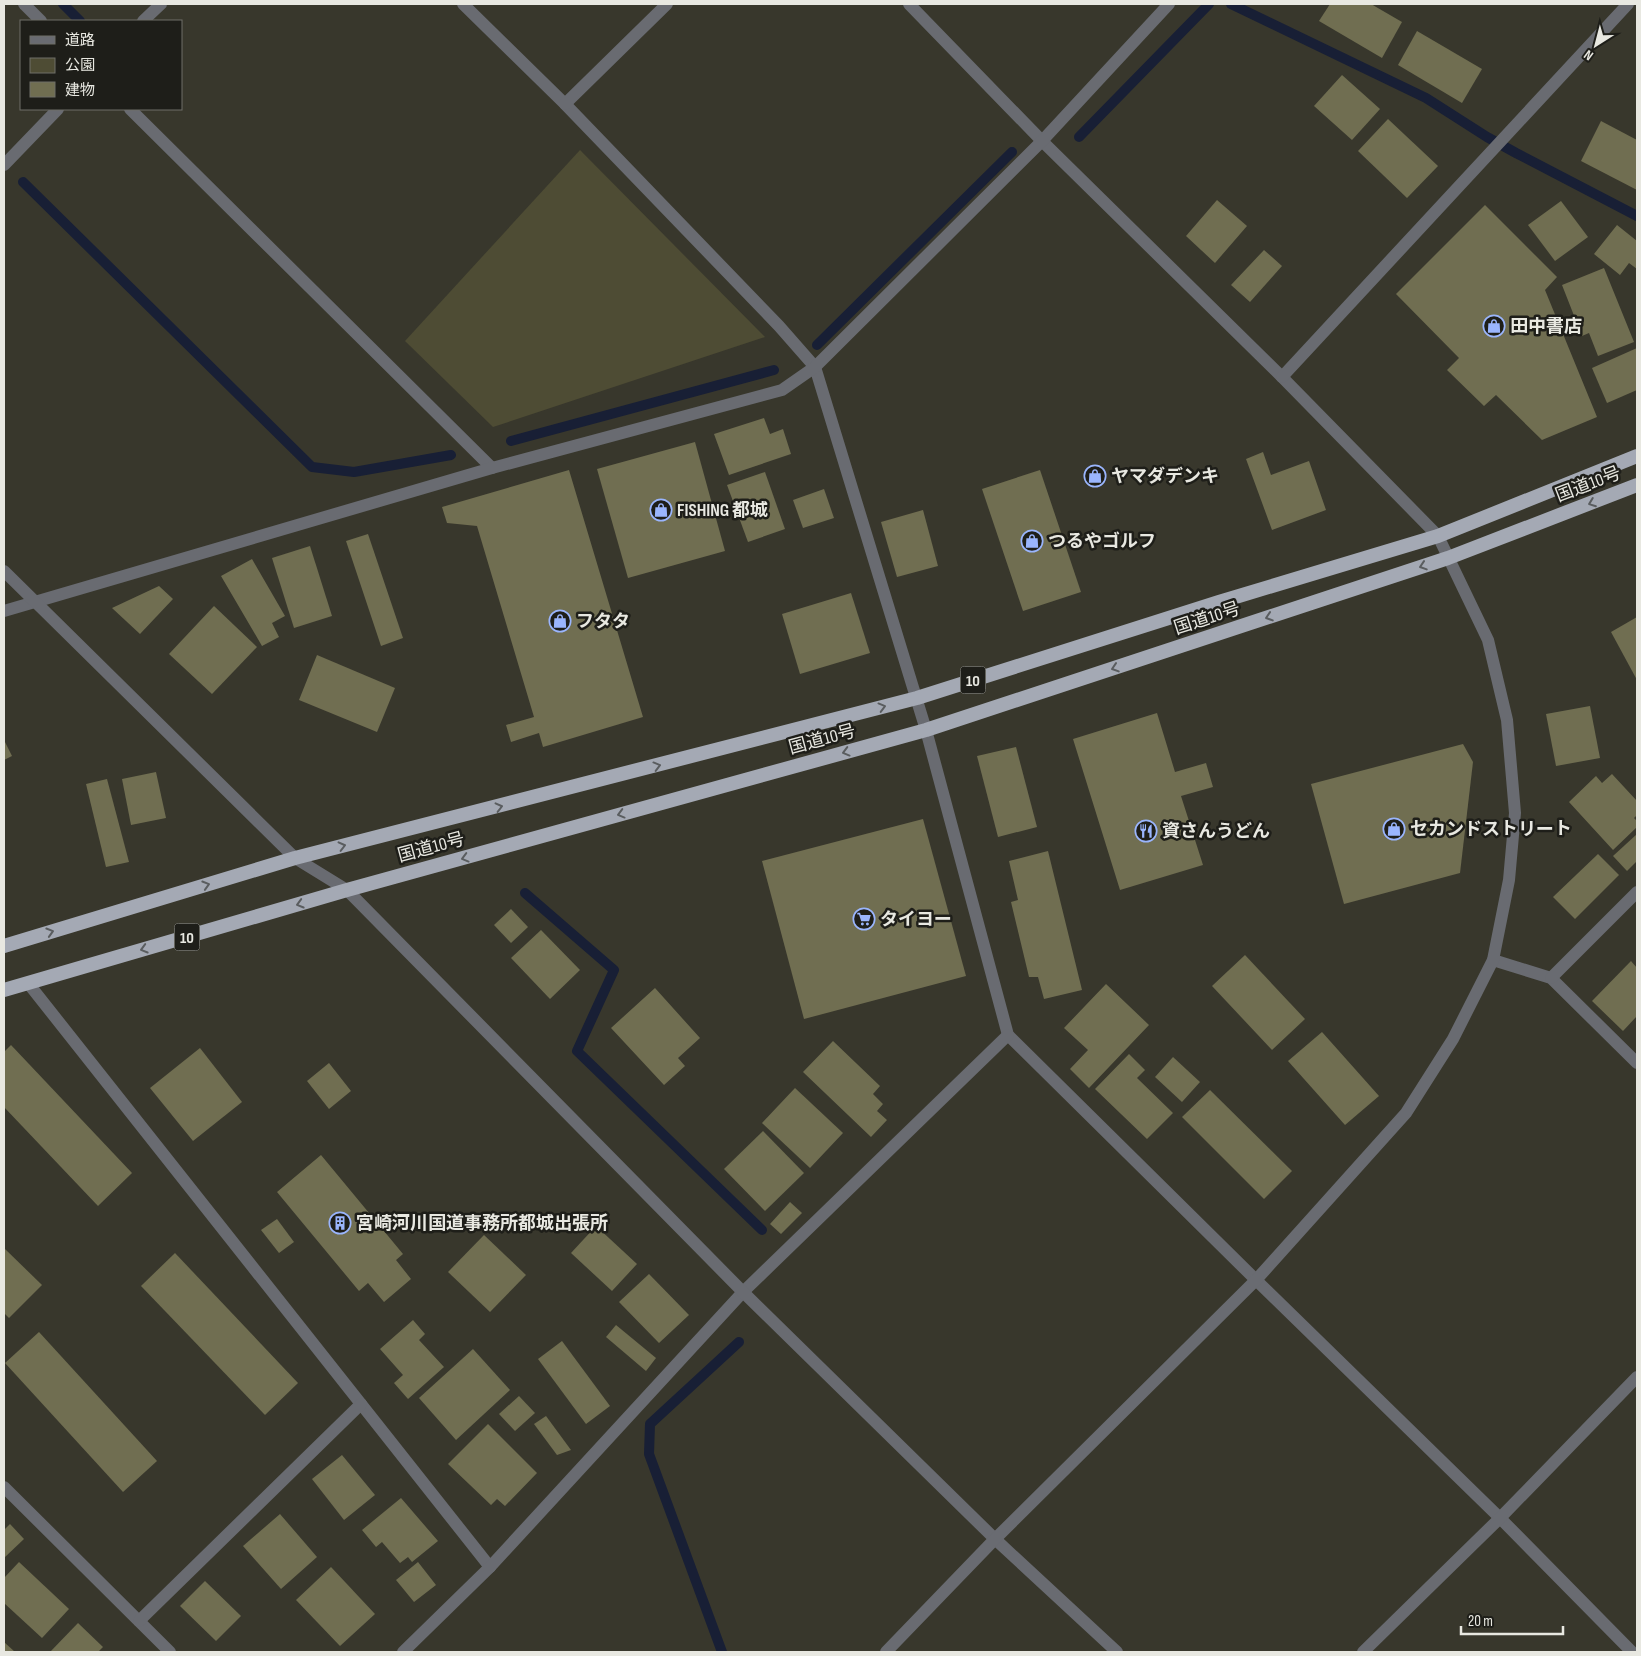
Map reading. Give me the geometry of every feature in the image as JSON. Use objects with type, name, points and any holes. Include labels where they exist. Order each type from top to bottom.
[{"type":"highway","name":"国道10号","points":[[4,946],[295,858],[917,698],[1219,602],[1438,536],[1637,456]]},
{"type":"highway","name":"国道10号","points":[[4,990],[347,890],[926,730],[1448,558],[1637,485]]},
{"type":"street","points":[[24,4],[40,20]]},
{"type":"street","points":[[144,20],[161,4]]},
{"type":"street","points":[[463,4],[565,104],[772,319],[815,367],[917,698],[1008,1035],[1500,1518],[1632,1652]]},
{"type":"street","points":[[565,104],[666,4]]},
{"type":"street","points":[[886,1652],[995,1539],[1256,1280],[1406,1113],[1453,1039],[1493,960],[1508,880],[1515,813],[1507,720],[1488,640],[1438,536],[1282,377],[1042,140],[909,4]]},
{"type":"street","points":[[4,610],[492,468],[782,390],[815,367],[1042,140],[1169,4]]},
{"type":"street","points":[[1282,377],[1628,4]]},
{"type":"street","points":[[4,165],[57,110]]},
{"type":"street","points":[[131,110],[492,468]]},
{"type":"street","points":[[4,571],[295,858],[347,890],[743,1292],[995,1539],[1117,1652]]},
{"type":"street","points":[[1551,978],[1637,892]]},
{"type":"street","points":[[1493,960],[1551,978],[1637,1063]]},
{"type":"street","points":[[28,983],[490,1567]]},
{"type":"street","points":[[403,1652],[490,1567],[743,1292],[1008,1035]]},
{"type":"street","points":[[1363,1652],[1500,1518],[1637,1377]]},
{"type":"street","points":[[140,1621],[361,1404]]},
{"type":"street","points":[[4,1487],[170,1652]]},
{"type":"green space","points":[[580,150],[765,337],[493,427],[405,341]]},
{"type":"building","points":[[1330,4],[1371,4],[1402,22],[1382,58],[1319,21]]},
{"type":"building","points":[[1417,31],[1482,69],[1462,103],[1398,65]]},
{"type":"building","points":[[1342,75],[1380,109],[1352,140],[1314,106]]},
{"type":"building","points":[[1388,119],[1438,166],[1407,198],[1358,151]]},
{"type":"building","points":[[1601,121],[1637,140],[1637,190],[1581,161]]},
{"type":"building","points":[[1217,200],[1247,226],[1215,263],[1186,236]]},
{"type":"building","points":[[1561,201],[1588,237],[1555,261],[1528,225]]},
{"type":"building","name":"田中書店","points":[[1485,205],[1557,277],[1545,290],[1597,417],[1542,440],[1496,395],[1484,406],[1447,370],[1459,358],[1396,294]]},
{"type":"building","points":[[1617,225],[1637,241],[1637,269],[1629,263],[1620,275],[1594,254]]},
{"type":"building","points":[[1264,250],[1282,266],[1250,302],[1231,285]]},
{"type":"building","points":[[1604,268],[1634,342],[1598,356],[1589,333],[1582,336],[1562,285]]},
{"type":"building","points":[[1637,348],[1637,390],[1607,403],[1592,368]]},
{"type":"building","points":[[764,418],[770,434],[783,429],[791,454],[729,475],[714,434]]},
{"type":"building","name":"FISHING 都城","points":[[695,442],[725,551],[628,578],[597,469]]},
{"type":"building","points":[[1263,452],[1271,475],[1309,461],[1326,510],[1272,530],[1246,459]]},
{"type":"building","name":"フタタ","points":[[569,470],[643,717],[543,747],[539,733],[511,742],[506,725],[534,717],[477,526],[447,523],[442,507]]},
{"type":"building","name":"つるやゴルフ","points":[[1040,470],[1081,592],[1023,611],[982,489]]},
{"type":"building","points":[[765,472],[785,529],[748,542],[727,485]]},
{"type":"building","points":[[824,489],[834,518],[803,528],[793,500]]},
{"type":"building","points":[[923,510],[938,566],[897,577],[881,522]]},
{"type":"building","points":[[368,534],[403,638],[381,646],[346,541]]},
{"type":"building","points":[[310,546],[332,616],[294,628],[272,558]]},
{"type":"building","points":[[252,559],[285,616],[272,623],[279,637],[262,646],[221,576]]},
{"type":"building","points":[[159,586],[173,599],[140,634],[112,608]]},
{"type":"building","points":[[851,593],[870,653],[800,674],[782,614]]},
{"type":"building","points":[[214,606],[257,647],[212,694],[169,654]]},
{"type":"building","points":[[1637,617],[1637,680],[1611,632]]},
{"type":"building","points":[[317,655],[395,688],[377,732],[299,700]]},
{"type":"building","points":[[1590,706],[1600,758],[1556,766],[1546,714]]},
{"type":"building","name":"資さんうどん","points":[[1157,713],[1175,772],[1206,763],[1213,787],[1181,796],[1203,865],[1120,890],[1073,739]]},
{"type":"building","points":[[4,740],[12,756],[4,760]]},
{"type":"building","name":"セカンドストリート","points":[[1463,744],[1473,762],[1460,873],[1344,904],[1311,784]]},
{"type":"building","points":[[1016,747],[1037,827],[998,837],[977,756]]},
{"type":"building","points":[[156,772],[166,818],[131,825],[122,779]]},
{"type":"building","points":[[1612,774],[1637,801],[1637,815],[1634,818],[1637,821],[1637,827],[1613,850],[1569,802],[1596,776],[1602,783]]},
{"type":"building","points":[[107,779],[129,862],[106,867],[86,784]]},
{"type":"building","name":"タイヨー","points":[[923,819],[966,976],[804,1019],[762,861]]},
{"type":"building","points":[[1637,834],[1637,861],[1627,871],[1613,856]]},
{"type":"building","points":[[1048,851],[1082,990],[1044,999],[1038,977],[1029,977],[1011,902],[1018,900],[1009,861]]},
{"type":"building","points":[[1598,854],[1619,875],[1575,919],[1553,897]]},
{"type":"building","points":[[511,909],[528,927],[511,943],[494,925]]},
{"type":"building","points":[[541,930],[580,970],[550,999],[511,958]]},
{"type":"building","points":[[1245,955],[1305,1019],[1272,1050],[1212,986]]},
{"type":"building","points":[[1631,961],[1637,968],[1637,1016],[1623,1031],[1592,1001]]},
{"type":"building","points":[[1106,984],[1149,1025],[1089,1088],[1070,1069],[1088,1050],[1064,1028]]},
{"type":"building","points":[[655,988],[700,1038],[678,1058],[685,1066],[664,1085],[611,1028]]},
{"type":"building","points":[[1322,1032],[1379,1096],[1345,1125],[1288,1061]]},
{"type":"building","points":[[833,1041],[880,1086],[873,1094],[883,1104],[877,1111],[887,1120],[871,1137],[803,1072]]},
{"type":"building","points":[[11,1045],[132,1173],[98,1206],[4,1107],[4,1052]]},
{"type":"building","points":[[200,1048],[242,1102],[193,1141],[150,1088]]},
{"type":"building","points":[[1129,1054],[1145,1070],[1137,1078],[1173,1113],[1147,1139],[1095,1089]]},
{"type":"building","points":[[1173,1057],[1200,1082],[1182,1102],[1155,1077]]},
{"type":"building","points":[[329,1063],[351,1091],[329,1109],[307,1081]]},
{"type":"building","points":[[795,1088],[843,1133],[810,1168],[762,1123]]},
{"type":"building","points":[[1210,1090],[1292,1171],[1264,1199],[1182,1117]]},
{"type":"building","points":[[763,1131],[804,1173],[765,1211],[724,1169]]},
{"type":"building","name":"宮崎河川国道事務所都城出張所","points":[[321,1155],[403,1254],[396,1260],[411,1279],[384,1302],[368,1283],[359,1291],[277,1192]]},
{"type":"building","points":[[790,1202],[802,1213],[781,1234],[770,1224]]},
{"type":"building","points":[[277,1219],[294,1242],[279,1253],[261,1230]]},
{"type":"building","points":[[596,1226],[637,1264],[612,1291],[571,1253]]},
{"type":"building","points":[[484,1235],[526,1275],[490,1312],[448,1272]]},
{"type":"building","points":[[4,1248],[42,1285],[9,1318],[4,1313]]},
{"type":"building","points":[[175,1253],[298,1383],[265,1415],[141,1286]]},
{"type":"building","points":[[649,1274],[689,1315],[659,1343],[619,1302]]},
{"type":"building","points":[[413,1320],[425,1334],[419,1340],[444,1367],[408,1399],[394,1383],[403,1375],[380,1349]]},
{"type":"building","points":[[616,1325],[656,1358],[646,1371],[606,1337]]},
{"type":"building","points":[[39,1332],[157,1461],[123,1492],[5,1363]]},
{"type":"building","points":[[562,1341],[610,1406],[586,1424],[538,1359]]},
{"type":"building","points":[[473,1349],[510,1390],[456,1440],[419,1398]]},
{"type":"building","points":[[519,1396],[535,1413],[515,1431],[499,1414]]},
{"type":"building","points":[[546,1416],[571,1450],[557,1455],[534,1424]]},
{"type":"building","points":[[488,1424],[537,1473],[505,1506],[497,1499],[491,1505],[448,1464]]},
{"type":"building","points":[[342,1455],[375,1495],[344,1520],[312,1479]]},
{"type":"building","points":[[401,1498],[438,1541],[412,1562],[408,1557],[400,1563],[382,1542],[376,1547],[362,1530]]},
{"type":"building","points":[[280,1514],[317,1557],[281,1589],[243,1546]]},
{"type":"building","points":[[10,1524],[24,1539],[4,1558],[4,1530]]},
{"type":"building","points":[[19,1562],[69,1609],[42,1638],[4,1603],[4,1578]]},
{"type":"building","points":[[418,1562],[436,1585],[414,1602],[396,1580]]},
{"type":"building","points":[[331,1567],[375,1614],[340,1646],[296,1600]]},
{"type":"building","points":[[205,1581],[241,1616],[216,1641],[180,1606]]},
{"type":"building","points":[[78,1623],[103,1647],[98,1652],[50,1652]]},
{"type":"building","points":[[4,1642],[15,1652],[4,1652]]},
{"type":"waterway","points":[[63,4],[79,20]]},
{"type":"waterway","points":[[1079,137],[1209,4]]},
{"type":"waterway","points":[[1231,4],[1426,98],[1487,137],[1637,216]]},
{"type":"waterway","points":[[817,345],[1012,152]]},
{"type":"waterway","points":[[23,182],[312,467],[354,472],[451,455]]},
{"type":"waterway","points":[[511,441],[774,370]]},
{"type":"waterway","points":[[525,893],[614,970],[577,1051],[762,1230]]},
{"type":"waterway","points":[[722,1652],[649,1454],[650,1424],[739,1342]]},
{"type":"place","name":"田中書店","points":[[1494,326]]},
{"type":"place","name":"ヤマダデンキ","points":[[1095,476]]},
{"type":"place","name":"FISHING 都城","points":[[661,510]]},
{"type":"place","name":"つるやゴルフ","points":[[1032,541]]},
{"type":"place","name":"フタタ","points":[[560,621]]},
{"type":"place","name":"セカンドストリート","points":[[1394,829]]},
{"type":"place","name":"資さんうどん","points":[[1146,831]]},
{"type":"place","name":"タイヨー","points":[[864,919]]},
{"type":"place","name":"宮崎河川国道事務所都城出張所","points":[[340,1223]]}]
